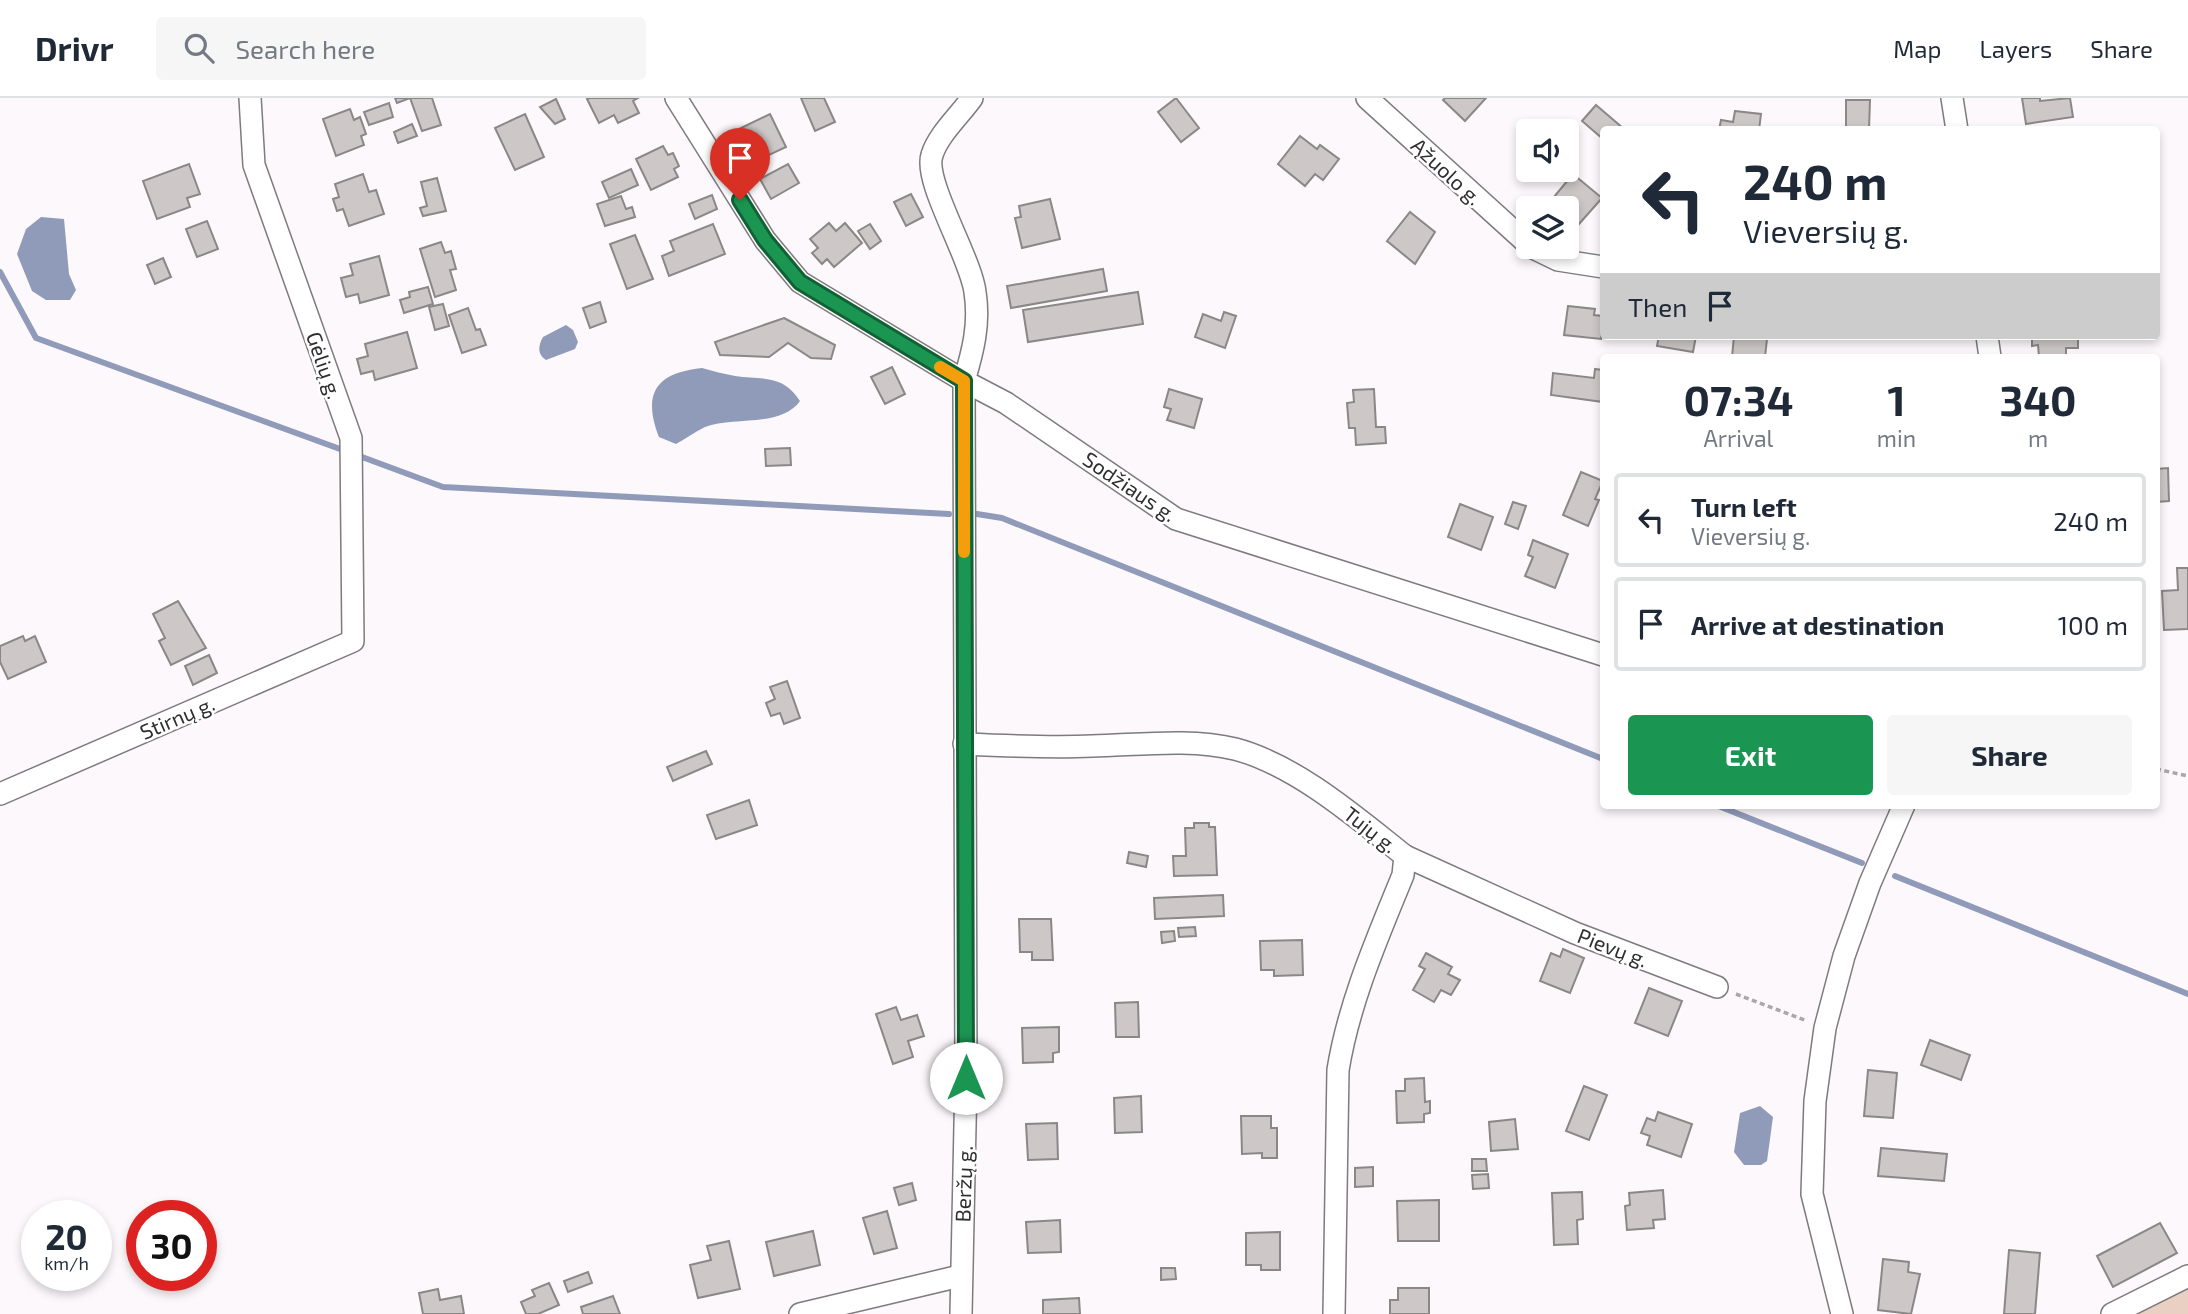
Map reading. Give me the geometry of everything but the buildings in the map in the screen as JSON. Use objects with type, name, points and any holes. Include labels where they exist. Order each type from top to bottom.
[{"type":"street","name":"Gėlių g.","points":[[250,98],[254,165],[351,438],[353,641]]},
{"type":"street","name":"Sodžiaus g.","points":[[676,98],[765,240],[800,282],[1041,425],[1176,519],[1600,654]]},
{"type":"street","points":[[964,381],[978,334],[975,290],[960,244],[934,183],[930,164],[932,153],[972,98]]},
{"type":"street","name":"Ąžuolo g.","points":[[1367,98],[1516,232]]},
{"type":"street","points":[[1952,98],[1956,126]]},
{"type":"street","name":"Ąžuolo g.","points":[[1556,259],[1600,267]]},
{"type":"street","name":"Beržų g.","points":[[961,1314],[966,1078],[964,381]]},
{"type":"street","name":"Stirnų g.","points":[[0,794],[353,641]]},
{"type":"street","name":"Tujų g.","points":[[964,744],[1017,749],[1175,744],[1235,749],[1270,763],[1328,798],[1405,856],[1403,876],[1355,996],[1343,1035],[1338,1070],[1334,1314]]},
{"type":"street","points":[[1842,1314],[1812,1194],[1815,1101],[1825,1028],[1844,956],[1901,809]]},
{"type":"street","name":"Pievų g.","points":[[1405,856],[1575,933],[1717,987]]},
{"type":"street","points":[[800,1314],[960,1276]]},
{"type":"street","points":[[2112,1314],[2188,1276]]},
{"type":"path","points":[[2160,770],[2188,776]]},
{"type":"path","points":[[1717,987],[1825,1028]]},
{"type":"shaded area","points":[[2188,1286],[2188,1314],[2134,1314]]},
{"type":"water","points":[[41,217],[64,219],[69,274],[76,290],[70,300],[46,300],[32,291],[17,254],[26,229]]},
{"type":"water","points":[[566,325],[573,330],[578,342],[575,349],[546,360],[539,350],[543,337]]},
{"type":"water","points":[[702,368],[779,382],[787,386],[800,401],[781,415],[705,427],[676,444],[659,437],[652,408],[657,388],[673,375]]},
{"type":"water","points":[[1760,1106],[1773,1117],[1767,1161],[1761,1165],[1744,1165],[1734,1152],[1740,1113]]},
{"type":"waterway","points":[[0,272],[36,338],[340,449]]},
{"type":"waterway","points":[[362,457],[443,487],[949,514]]},
{"type":"waterway","points":[[977,514],[1002,518],[1600,758]]},
{"type":"waterway","points":[[1726,809],[1862,863]]},
{"type":"waterway","points":[[1895,876],[2188,994]]},
{"type":"slow traffic","points":[[940,367],[964,381],[964,552]]},
{"type":"route","points":[[740,200],[765,240],[800,282],[837,307],[964,381],[966,1078]]}]
